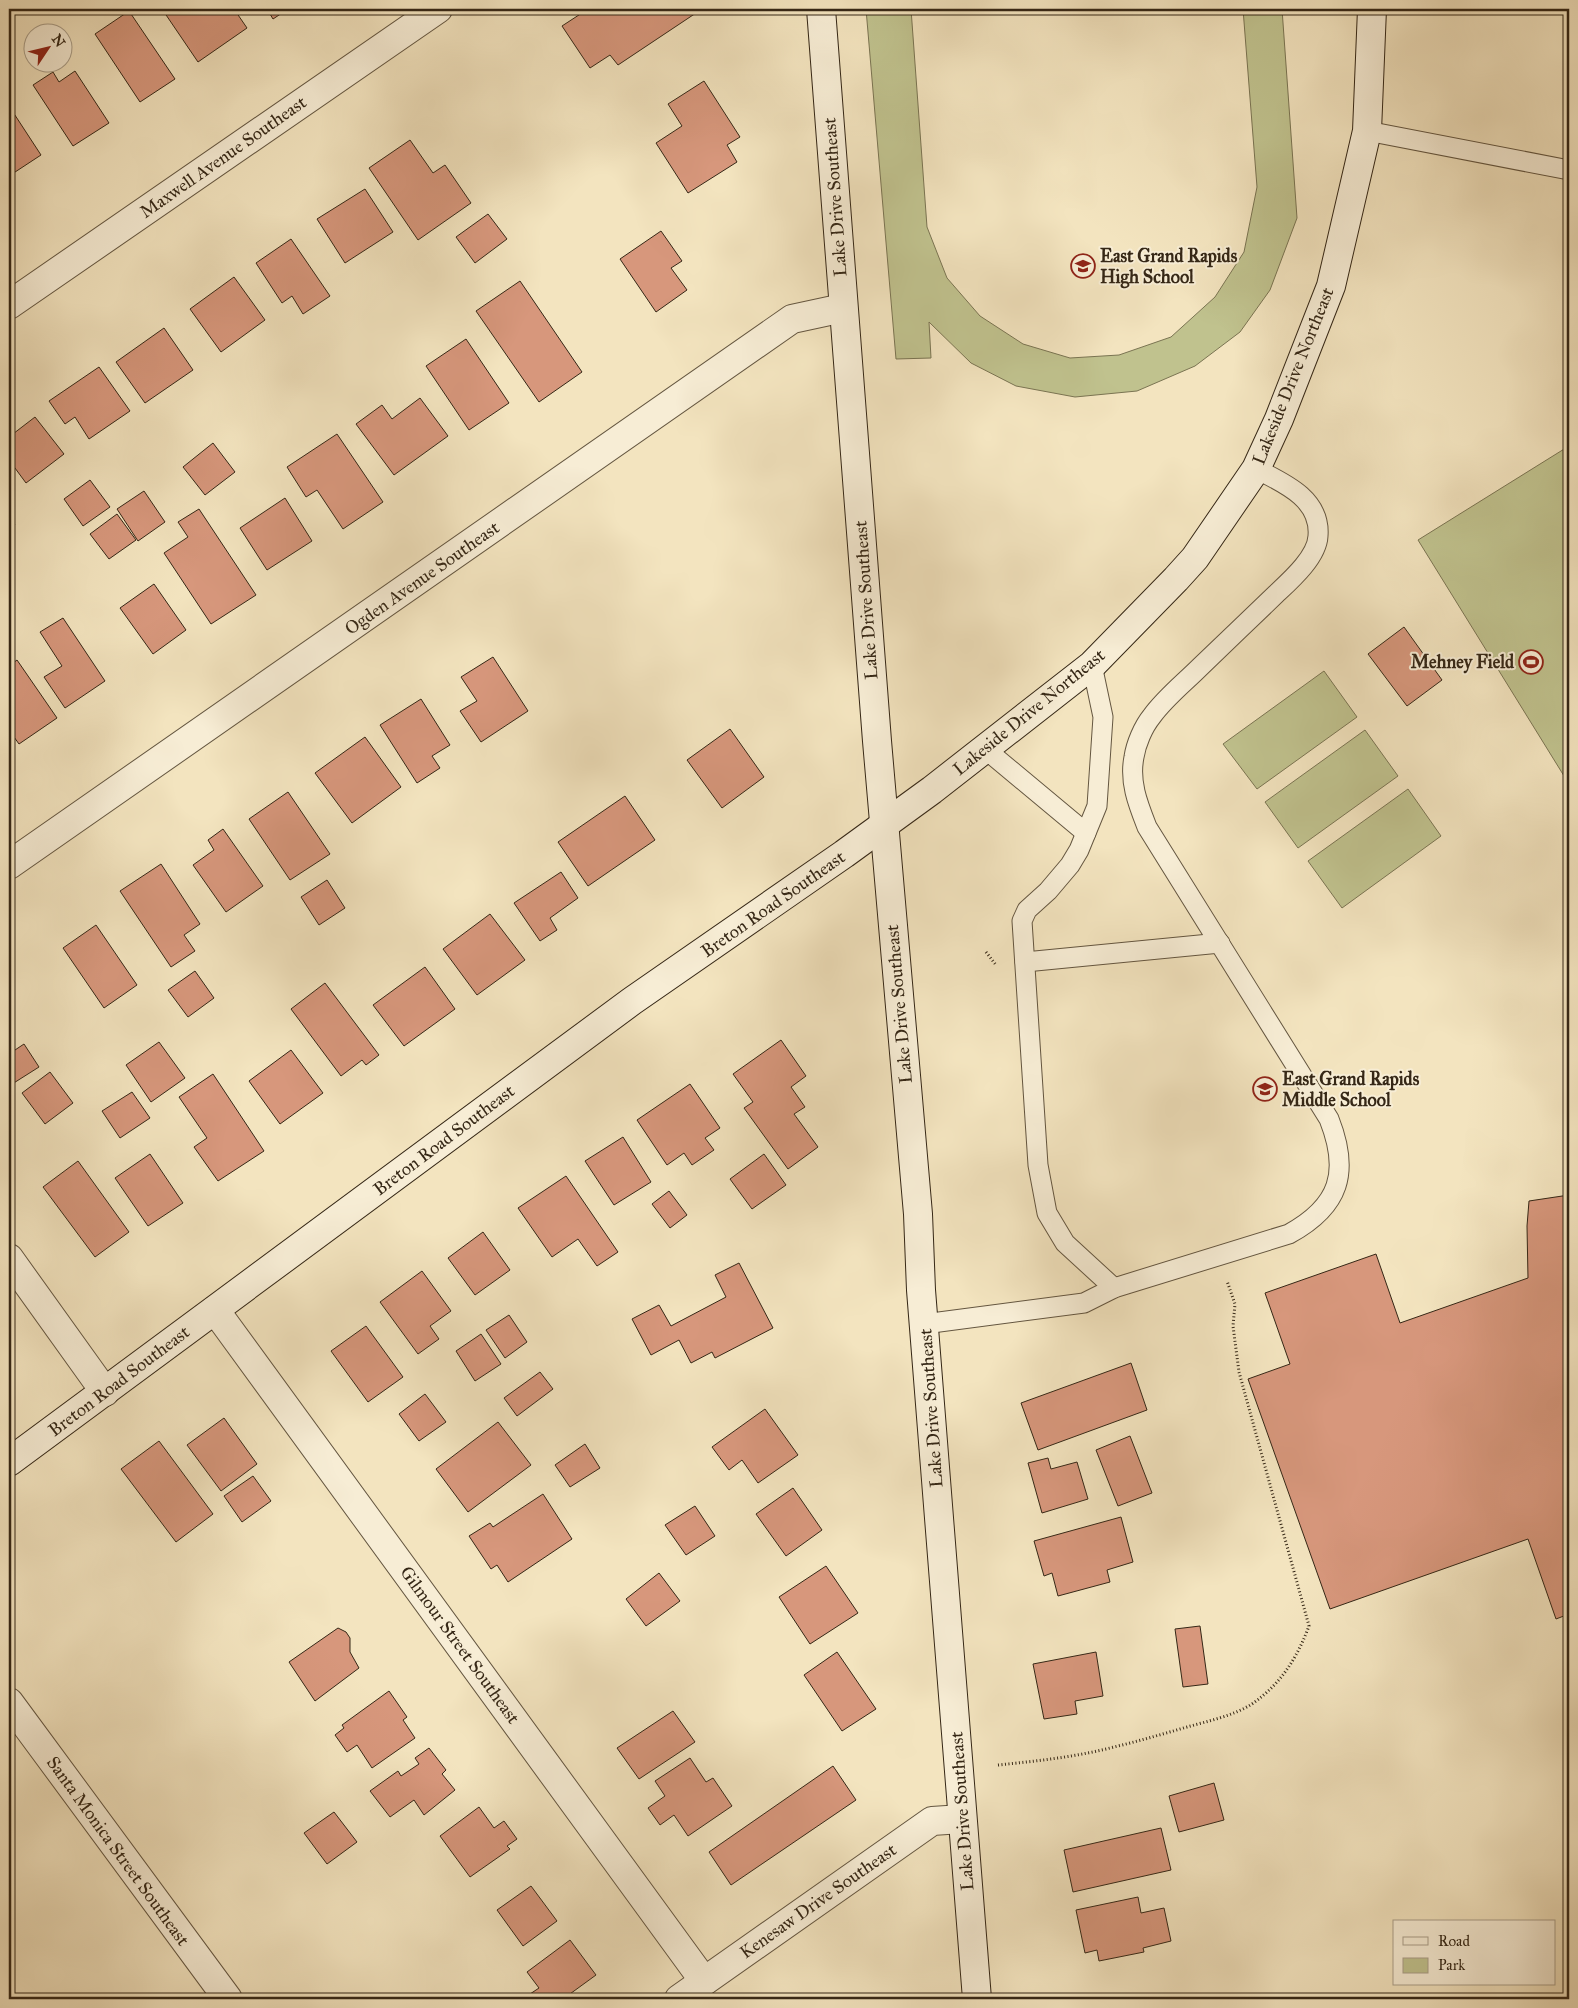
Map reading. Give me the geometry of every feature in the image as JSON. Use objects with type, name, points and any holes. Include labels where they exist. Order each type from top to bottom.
[{"type":"main road","name":"Maxwell Avenue Southeast","points":[[9,305],[438,9]]},
{"type":"main road","name":"Lake Drive Southeast","points":[[821,9],[843,308],[918,1214],[924,1324],[977,1999]]},
{"type":"main road","name":"Lakeside Drive Northeast","points":[[885,825],[1092,665],[1195,558],[1256,470],[1280,419],[1331,286],[1367,131],[1372,9]]},
{"type":"main road","name":"Ogden Avenue Southeast","points":[[9,865],[792,319],[843,308]]},
{"type":"main road","name":"Breton Road Southeast","points":[[9,1462],[632,1001],[885,825]]},
{"type":"main road","points":[[9,1258],[105,1392]]},
{"type":"main road","name":"Gilmour Street Southeast","points":[[215,1310],[704,1981]]},
{"type":"main road","name":"Santa Monica Street Southeast","points":[[9,1702],[228,1999]]},
{"type":"main road","name":"Kenesaw Drive Southeast","points":[[679,1999],[932,1821],[962,1819]]},
{"type":"lane","points":[[1367,131],[1569,170]]},
{"type":"lane","points":[[924,1324],[1084,1303],[1114,1288],[1289,1234],[1321,1212],[1333,1196],[1339,1176],[1339,1156],[1336,1137],[1329,1119],[1147,827],[1137,804],[1132,779],[1134,757],[1151,716],[1296,575],[1314,550],[1318,538],[1317,523],[1312,510],[1304,498],[1289,485],[1256,470]]},
{"type":"lane","points":[[1092,665],[1103,717],[1097,806],[1070,865],[1048,891],[1027,910],[1022,920],[1038,1165],[1047,1213],[1065,1243],[1114,1288]]},
{"type":"lane","points":[[984,748],[1086,833]]},
{"type":"lane","points":[[1025,962],[1220,943]]},
{"type":"path","points":[[998,1765],[1114,1748],[1227,1715],[1250,1705],[1272,1688],[1289,1669],[1301,1648],[1309,1626],[1239,1372],[1233,1326],[1234,1304],[1226,1277]]},
{"type":"green space","points":[[866,9],[911,9],[927,227],[947,278],[980,316],[1023,344],[1070,358],[1119,355],[1171,337],[1215,297],[1244,252],[1257,187],[1243,9],[1282,9],[1297,218],[1270,290],[1240,332],[1195,366],[1137,391],[1075,397],[1016,386],[971,363],[929,322],[931,358],[896,359]]},
{"type":"green space","name":"Mehney Field","points":[[1569,446],[1569,784],[1418,540]]},
{"type":"green space","points":[[1324,671],[1357,717],[1257,789],[1223,744]]},
{"type":"green space","points":[[1365,730],[1398,776],[1298,848],[1265,802]]},
{"type":"green space","points":[[1408,789],[1441,836],[1342,908],[1308,861]]},
{"type":"building","points":[[162,9],[234,9],[247,28],[198,62]]},
{"type":"building","points":[[267,9],[288,9],[273,19]]},
{"type":"building","points":[[588,9],[702,9],[618,65],[610,55],[590,68],[562,26]]},
{"type":"building","points":[[129,11],[175,79],[140,102],[95,34]]},
{"type":"building","points":[[75,71],[109,123],[73,146],[33,85],[53,72],[59,82]]},
{"type":"building","points":[[704,81],[740,137],[727,145],[737,162],[688,193],[656,143],[682,126],[668,104]]},
{"type":"building","points":[[9,106],[41,155],[9,176]]},
{"type":"building","points":[[410,140],[433,173],[445,165],[471,203],[418,240],[369,168]]},
{"type":"building","points":[[365,189],[393,232],[345,263],[317,219]]},
{"type":"building","points":[[488,214],[507,239],[475,263],[456,237]]},
{"type":"building","points":[[661,231],[682,261],[671,268],[687,290],[656,312],[620,259]]},
{"type":"building","points":[[291,239],[330,296],[303,314],[292,296],[282,303],[256,263]]},
{"type":"building","points":[[234,277],[265,320],[221,352],[190,309]]},
{"type":"building","points":[[520,281],[582,372],[539,402],[476,311]]},
{"type":"building","points":[[164,328],[193,370],[145,403],[116,362]]},
{"type":"building","points":[[466,339],[509,403],[469,430],[426,366]]},
{"type":"building","points":[[99,367],[130,411],[89,439],[75,417],[65,424],[49,401]]},
{"type":"building","points":[[420,398],[448,436],[394,475],[356,424],[382,405],[392,419]]},
{"type":"building","points":[[35,417],[64,454],[26,483],[12,464],[9,467],[9,437]]},
{"type":"building","points":[[337,434],[383,502],[343,529],[317,490],[306,497],[287,467]]},
{"type":"building","points":[[213,443],[235,472],[205,495],[183,467]]},
{"type":"building","points":[[90,480],[110,507],[83,526],[64,499]]},
{"type":"building","points":[[144,491],[165,522],[138,541],[117,509]]},
{"type":"building","points":[[285,498],[312,541],[267,570],[240,528]]},
{"type":"building","points":[[199,509],[256,595],[211,624],[164,553],[188,537],[178,522]]},
{"type":"building","points":[[117,514],[136,540],[109,559],[90,534]]},
{"type":"building","points":[[9,517],[15,525],[9,530]]},
{"type":"building","points":[[154,584],[186,630],[153,654],[120,608]]},
{"type":"building","points":[[63,618],[105,681],[65,708],[44,677],[62,666],[40,632]]},
{"type":"building","points":[[1404,627],[1442,680],[1407,706],[1368,654]]},
{"type":"building","points":[[493,657],[528,711],[481,742],[460,711],[477,701],[461,677]]},
{"type":"building","points":[[17,660],[57,718],[19,744],[9,730],[9,666]]},
{"type":"building","points":[[421,699],[450,745],[432,756],[440,768],[417,783],[380,725]]},
{"type":"building","points":[[730,729],[764,777],[722,808],[687,760]]},
{"type":"building","points":[[365,737],[401,787],[352,823],[315,773]]},
{"type":"building","points":[[288,792],[330,854],[290,880],[249,819]]},
{"type":"building","points":[[625,796],[655,840],[588,886],[558,842]]},
{"type":"building","points":[[223,829],[263,886],[226,912],[193,865],[214,850],[208,840]]},
{"type":"building","points":[[161,864],[200,924],[184,935],[195,951],[171,967],[120,891]]},
{"type":"building","points":[[561,872],[578,898],[550,918],[557,930],[540,941],[514,903]]},
{"type":"building","points":[[327,880],[345,908],[319,925],[301,897]]},
{"type":"building","points":[[490,914],[525,960],[477,995],[443,949]]},
{"type":"building","points":[[96,925],[137,985],[104,1008],[63,948]]},
{"type":"building","points":[[425,967],[455,1009],[404,1046],[373,1005]]},
{"type":"building","points":[[195,971],[214,998],[188,1017],[168,990]]},
{"type":"building","points":[[325,983],[379,1055],[366,1065],[362,1060],[341,1076],[291,1009]]},
{"type":"building","points":[[781,1040],[806,1076],[791,1087],[805,1107],[794,1114],[818,1147],[788,1169],[744,1108],[753,1102],[733,1074]]},
{"type":"building","points":[[159,1042],[185,1078],[151,1102],[126,1065]]},
{"type":"building","points":[[24,1044],[39,1067],[9,1086],[9,1054]]},
{"type":"building","points":[[291,1050],[323,1093],[280,1124],[249,1081]]},
{"type":"building","points":[[50,1072],[73,1103],[45,1124],[22,1093]]},
{"type":"building","points":[[213,1074],[264,1151],[218,1181],[194,1147],[207,1138],[179,1097]]},
{"type":"building","points":[[690,1084],[720,1128],[705,1138],[714,1150],[692,1165],[684,1153],[667,1165],[637,1120]]},
{"type":"building","points":[[132,1092],[150,1118],[120,1138],[102,1111]]},
{"type":"building","points":[[623,1137],[651,1182],[614,1205],[585,1161]]},
{"type":"building","points":[[150,1154],[183,1203],[148,1226],[115,1178]]},
{"type":"building","points":[[764,1154],[786,1185],[752,1209],[730,1179]]},
{"type":"building","points":[[78,1161],[129,1232],[95,1257],[43,1187]]},
{"type":"building","points":[[566,1176],[618,1252],[597,1266],[578,1239],[552,1257],[518,1208]]},
{"type":"building","points":[[669,1191],[687,1215],[670,1228],[652,1204]]},
{"type":"building","points":[[1569,1195],[1569,1614],[1556,1619],[1528,1539],[1330,1609],[1248,1379],[1290,1364],[1265,1293],[1376,1254],[1400,1323],[1528,1278],[1527,1226],[1529,1201]]},
{"type":"building","points":[[483,1232],[510,1270],[475,1295],[448,1258]]},
{"type":"building","points":[[739,1263],[773,1328],[715,1358],[712,1352],[691,1363],[679,1340],[651,1355],[632,1319],[659,1305],[671,1326],[726,1297],[715,1275]]},
{"type":"building","points":[[422,1271],[451,1311],[430,1326],[439,1339],[418,1354],[380,1302]]},
{"type":"building","points":[[509,1315],[527,1342],[505,1358],[486,1330]]},
{"type":"building","points":[[366,1326],[403,1377],[368,1402],[331,1351]]},
{"type":"building","points":[[481,1334],[501,1364],[475,1381],[456,1351]]},
{"type":"building","points":[[1131,1363],[1147,1410],[1038,1450],[1021,1403]]},
{"type":"building","points":[[540,1372],[553,1389],[517,1416],[504,1398]]},
{"type":"building","points":[[425,1394],[446,1422],[419,1441],[399,1414]]},
{"type":"building","points":[[765,1409],[798,1455],[758,1483],[742,1460],[729,1470],[712,1447]]},
{"type":"building","points":[[224,1418],[257,1464],[221,1491],[187,1445]]},
{"type":"building","points":[[498,1422],[531,1465],[468,1512],[436,1469]]},
{"type":"building","points":[[1130,1436],[1152,1493],[1118,1506],[1096,1450]]},
{"type":"building","points":[[159,1441],[213,1514],[176,1542],[121,1469]]},
{"type":"building","points":[[585,1444],[600,1468],[570,1487],[555,1465]]},
{"type":"building","points":[[1048,1458],[1051,1469],[1077,1462],[1088,1499],[1042,1513],[1028,1463]]},
{"type":"building","points":[[253,1476],[271,1501],[242,1522],[224,1496]]},
{"type":"building","points":[[793,1488],[822,1530],[786,1556],[756,1514]]},
{"type":"building","points":[[543,1494],[572,1539],[508,1582],[497,1565],[491,1569],[469,1536],[490,1523],[493,1527]]},
{"type":"building","points":[[695,1506],[715,1536],[686,1555],[665,1525]]},
{"type":"building","points":[[1121,1517],[1133,1562],[1107,1570],[1110,1582],[1058,1596],[1052,1573],[1044,1576],[1034,1541]]},
{"type":"building","points":[[826,1566],[858,1613],[810,1644],[779,1597]]},
{"type":"building","points":[[659,1573],[680,1601],[646,1626],[626,1599]]},
{"type":"building","points":[[1200,1626],[1208,1684],[1183,1687],[1175,1629]]},
{"type":"building","points":[[338,1628],[346,1632],[350,1638],[350,1652],[359,1668],[315,1701],[289,1662]]},
{"type":"building","points":[[837,1652],[876,1709],[842,1731],[804,1675]]},
{"type":"building","points":[[1096,1652],[1103,1696],[1075,1701],[1077,1714],[1044,1719],[1033,1664]]},
{"type":"building","points":[[389,1691],[407,1717],[403,1720],[415,1738],[372,1768],[357,1745],[347,1752],[335,1735],[344,1728],[342,1725]]},
{"type":"building","points":[[673,1711],[695,1742],[639,1779],[617,1748]]},
{"type":"building","points":[[429,1748],[446,1770],[442,1774],[455,1790],[424,1815],[414,1800],[390,1817],[370,1791],[398,1771],[401,1776],[419,1764],[415,1758]]},
{"type":"building","points":[[690,1758],[706,1782],[713,1778],[732,1806],[688,1836],[674,1815],[660,1825],[648,1808],[665,1796],[655,1781]]},
{"type":"building","points":[[833,1766],[856,1800],[731,1885],[709,1852]]},
{"type":"building","points":[[1214,1783],[1224,1820],[1179,1832],[1169,1796]]},
{"type":"building","points":[[479,1807],[494,1828],[504,1821],[517,1839],[507,1846],[510,1849],[470,1877],[440,1836]]},
{"type":"building","points":[[334,1812],[357,1842],[327,1864],[304,1833]]},
{"type":"building","points":[[1161,1828],[1171,1870],[1073,1892],[1064,1850]]},
{"type":"building","points":[[531,1886],[557,1921],[523,1946],[497,1910]]},
{"type":"building","points":[[1138,1897],[1141,1913],[1164,1908],[1171,1941],[1143,1948],[1144,1952],[1099,1961],[1097,1950],[1085,1953],[1076,1910]]},
{"type":"building","points":[[570,1940],[596,1975],[563,1999],[524,1998],[539,1988],[527,1972]]},
{"type":"building","points":[[1191,1994],[1192,1999],[1147,1999]]},
{"type":"place","name":"East Grand Rapids High School","points":[[1083,266]]},
{"type":"place","name":"Mehney Field","points":[[1531,662]]},
{"type":"place","name":"East Grand Rapids Middle School","points":[[1265,1089]]}]
